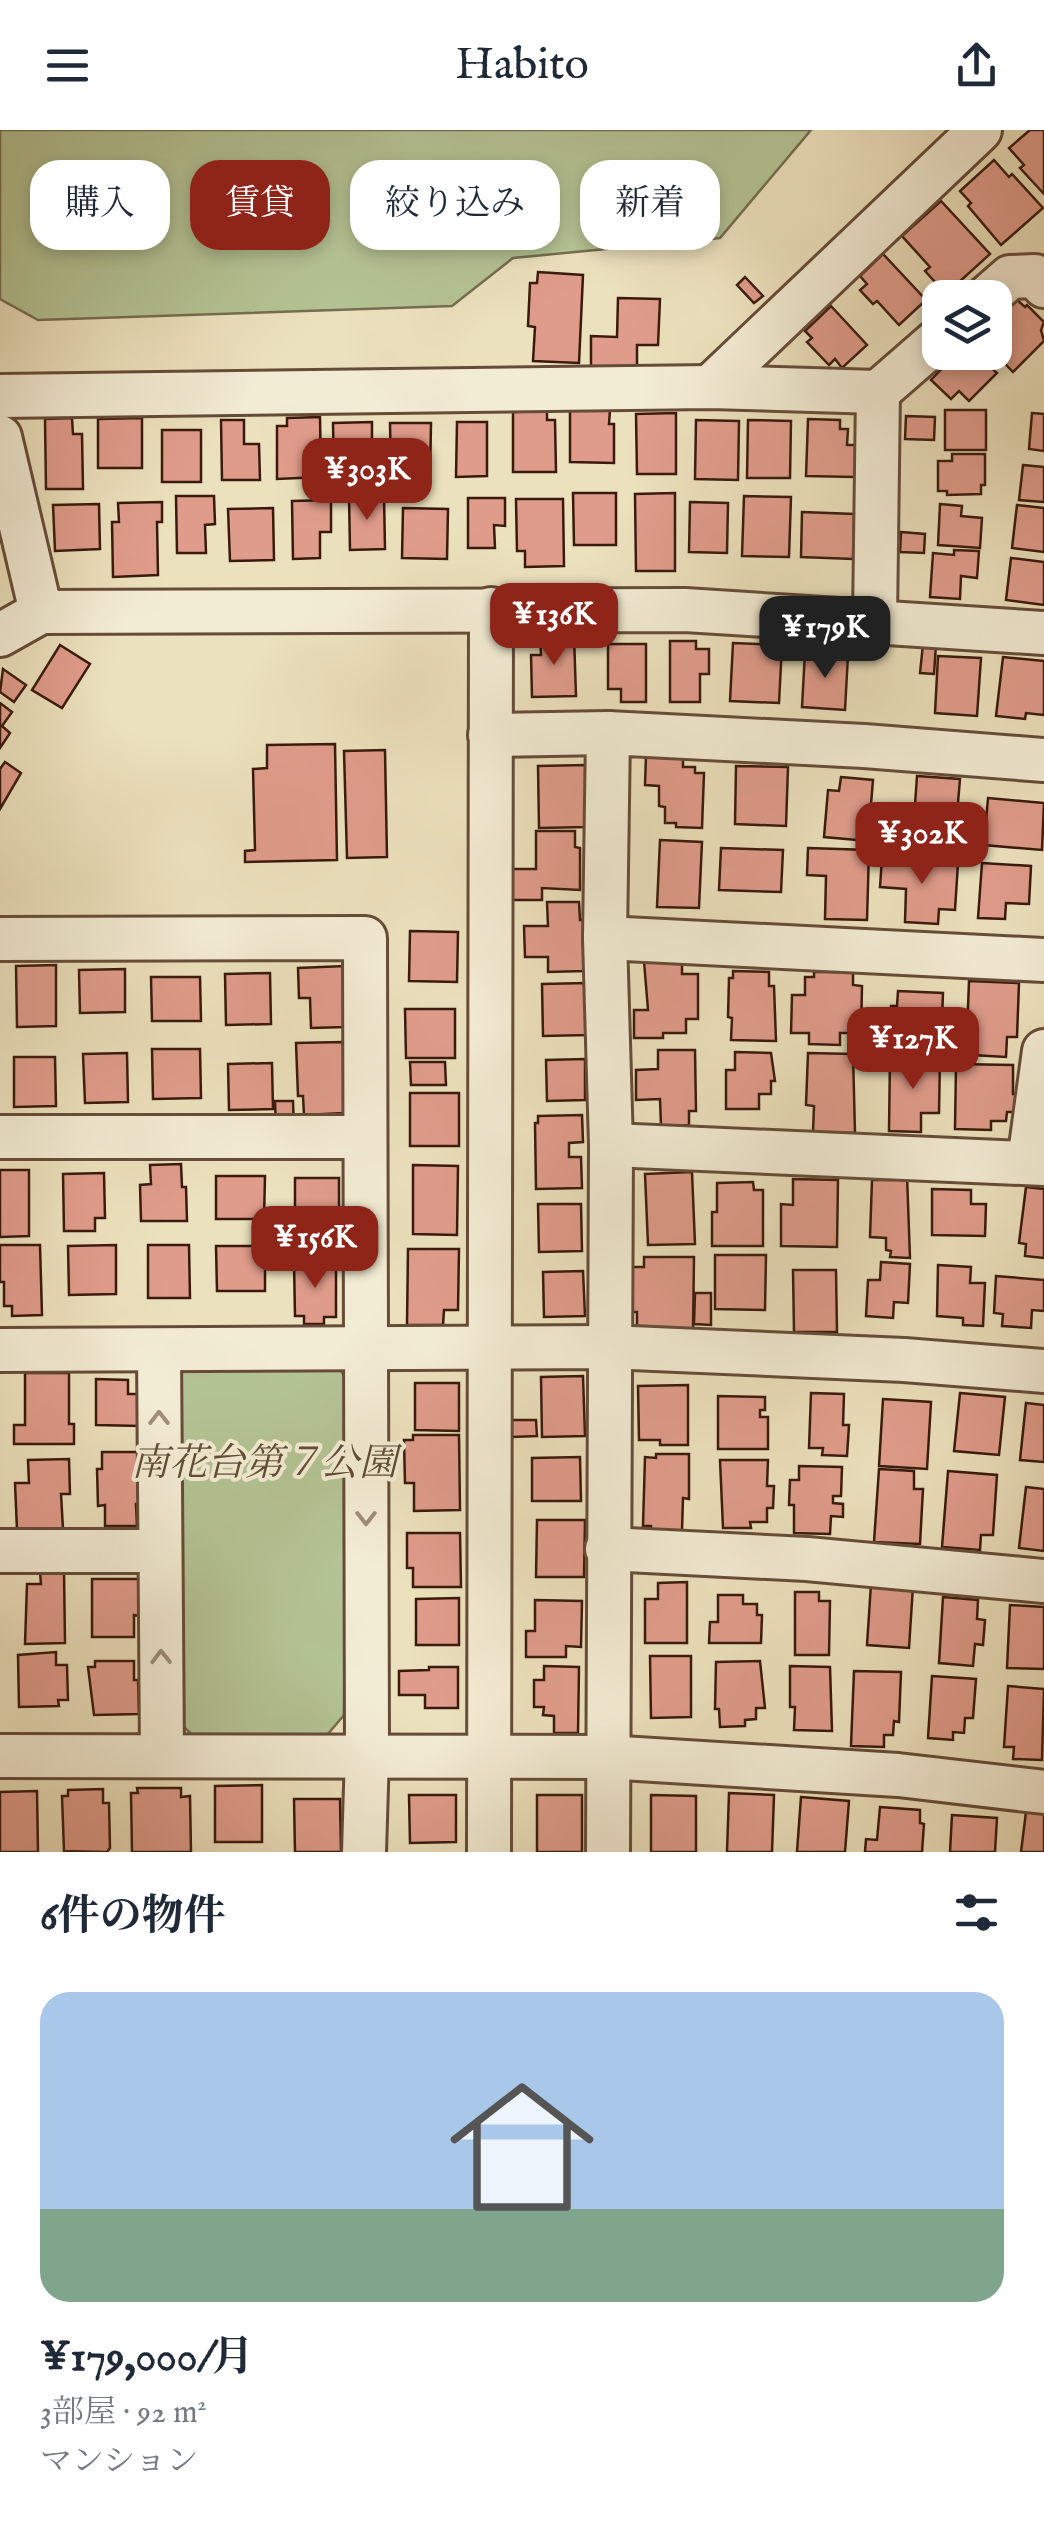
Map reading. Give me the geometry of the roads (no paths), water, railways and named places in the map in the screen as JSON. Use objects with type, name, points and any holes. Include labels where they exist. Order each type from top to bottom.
[{"type":"street","points":[[710,387],[980,130]]},
{"type":"street","points":[[1007,280],[1035,276],[1044,286]]},
{"type":"street","points":[[0,396],[710,387],[878,392],[922,354]]},
{"type":"street","points":[[876,620],[878,392]]},
{"type":"street","points":[[0,438],[41,612]]},
{"type":"street","points":[[489,1852],[490,609]]},
{"type":"street","points":[[0,635],[41,612],[490,609],[685,610],[1044,633]]},
{"type":"street","points":[[490,735],[608,733],[1044,760]]},
{"type":"street","points":[[608,733],[608,1852]]},
{"type":"street","points":[[0,940],[365,938],[364,1852]]},
{"type":"street","points":[[605,938],[1044,960]]},
{"type":"street","points":[[611,1145],[1037,1163],[1044,1050]]},
{"type":"street","points":[[0,1137],[364,1137]]},
{"type":"street","points":[[0,1350],[608,1348],[1044,1370]]},
{"type":"street","points":[[159,1351],[162,1754]]},
{"type":"street","points":[[607,1549],[807,1559],[1044,1581]]},
{"type":"street","points":[[0,1551],[160,1550]]},
{"type":"street","points":[[0,1756],[606,1757],[898,1775],[1044,1792]]},
{"type":"park label","name":"南花台第７公園","points":[[264,1465]]}]
